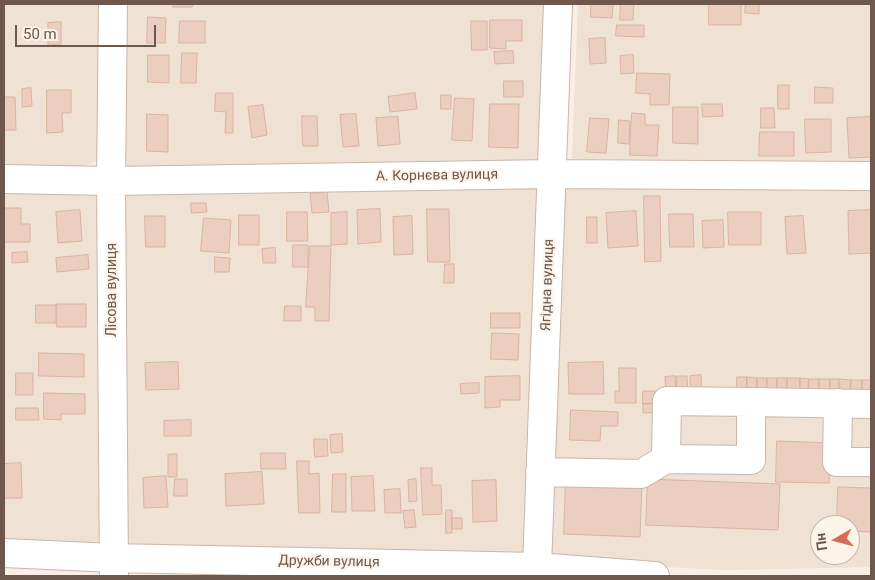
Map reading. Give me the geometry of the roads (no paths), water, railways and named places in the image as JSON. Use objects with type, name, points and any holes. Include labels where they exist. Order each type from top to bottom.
[{"type":"street","name":"Лісова вулиця","points":[[112,4],[111,181],[114,567]]},
{"type":"street","name":"Ягідна вулиця","points":[[537,567],[558,4]]},
{"type":"street","name":"А. Корнєва вулиця","points":[[4,179],[111,181],[552,174],[871,176]]},
{"type":"street","points":[[666,459],[667,401],[871,404]]},
{"type":"street","points":[[540,472],[641,474],[666,459],[751,460],[751,402]]},
{"type":"street","points":[[838,403],[837,462],[871,462]]},
{"type":"street","name":"Дружби вулиця","points":[[4,553],[114,567],[424,570],[537,567],[655,576]]}]
